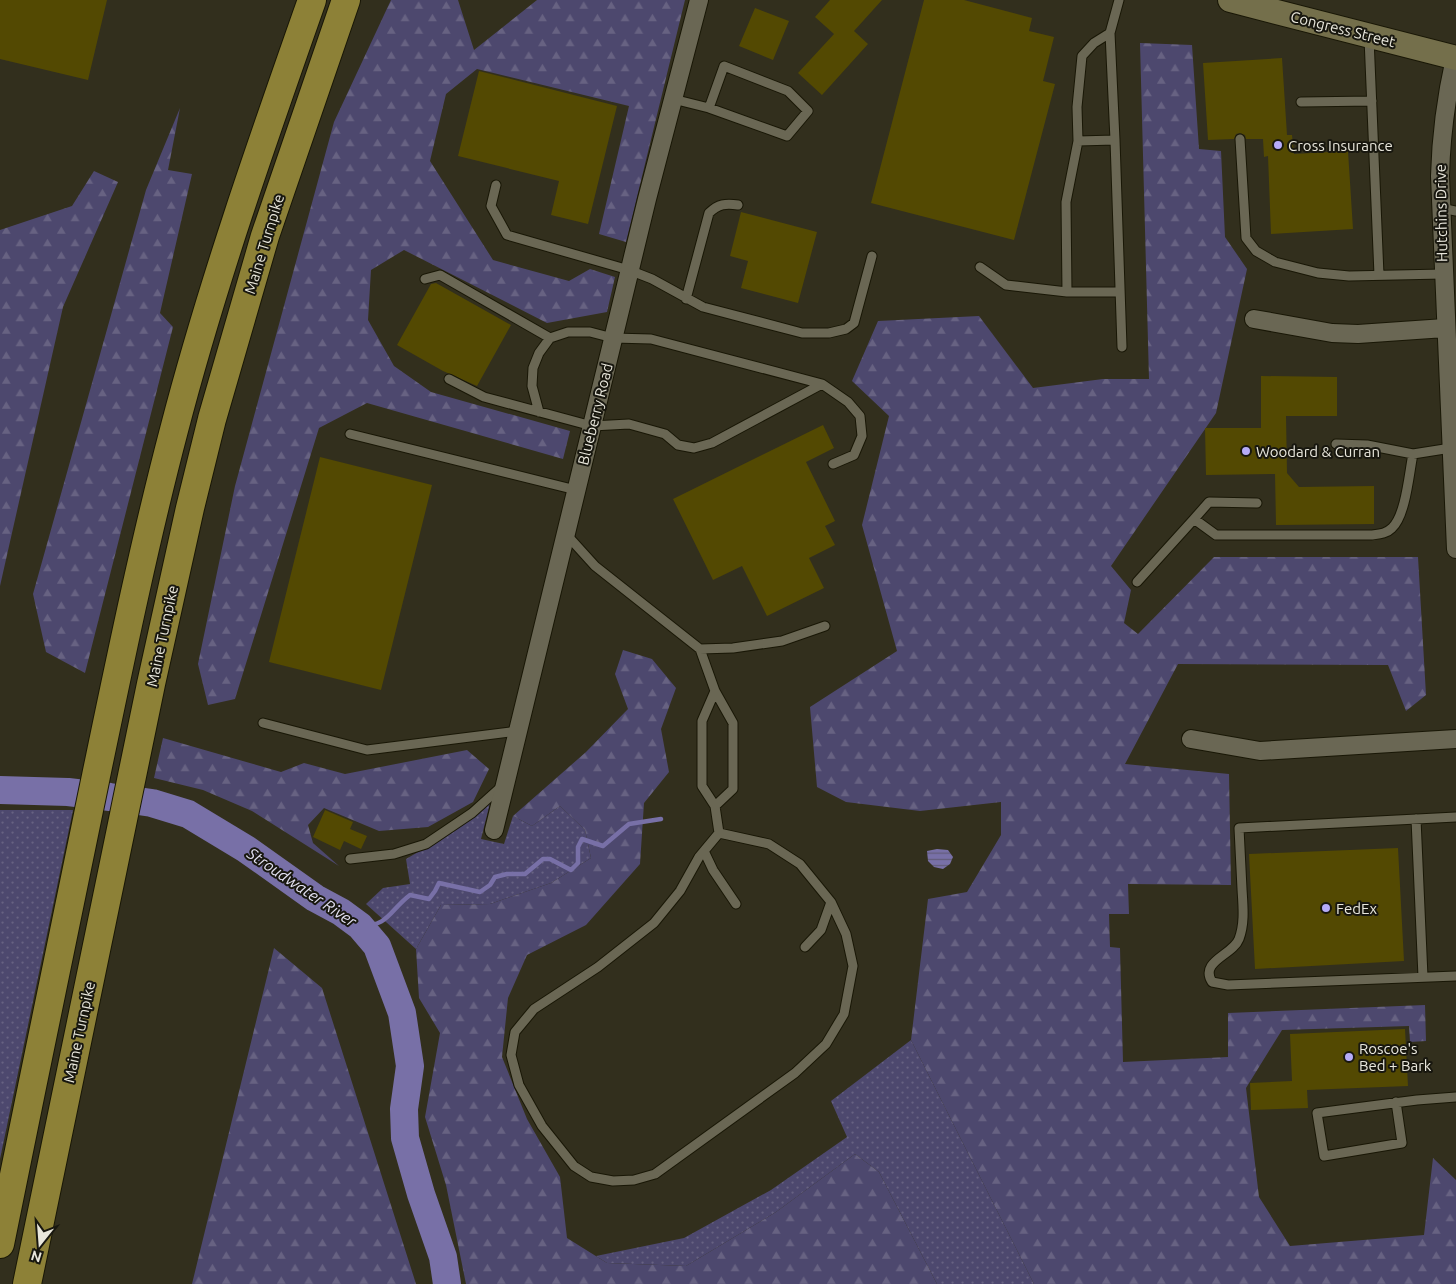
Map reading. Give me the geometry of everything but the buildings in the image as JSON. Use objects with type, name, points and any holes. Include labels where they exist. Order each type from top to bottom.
[{"type":"highway","points":[[0,1244],[62,936],[152,517],[177,418],[226,250],[312,0]]},
{"type":"highway","name":"Maine Turnpike","points":[[27,1284],[141,734],[188,518],[212,419],[265,236],[346,0]]},
{"type":"main road","name":"Congress Street","points":[[1230,0],[1456,57]]},
{"type":"street","name":"Blueberry Road","points":[[494,830],[629,270],[699,0]]},
{"type":"street","name":"Hutchins Drive","points":[[1456,57],[1447,94],[1441,141],[1440,176],[1449,210],[1443,274],[1456,549]]},
{"type":"street","points":[[1254,319],[1332,333],[1358,334],[1445,328]]},
{"type":"street","points":[[1191,739],[1260,751],[1456,740]]},
{"type":"lane","points":[[1119,0],[1110,33],[1122,347]]},
{"type":"lane","points":[[1067,292],[1066,202],[1078,142],[1077,107],[1082,56],[1094,43],[1110,33]]},
{"type":"lane","points":[[1369,36],[1379,275]]},
{"type":"lane","points":[[673,98],[709,108],[787,136],[808,111],[788,91],[724,66],[709,108]]},
{"type":"lane","points":[[1301,102],[1372,101]]},
{"type":"lane","points":[[1240,139],[1246,238],[1256,251],[1275,262],[1318,273],[1349,276],[1443,274]]},
{"type":"lane","points":[[1078,142],[1115,140]]},
{"type":"lane","points":[[496,185],[491,206],[507,235],[629,270],[652,279],[703,307],[802,333],[846,329],[854,323],[872,256]]},
{"type":"lane","points":[[686,298],[709,213],[716,206],[728,203],[738,205]]},
{"type":"lane","points":[[980,268],[1006,285],[1067,292],[1119,292]]},
{"type":"lane","points":[[425,278],[440,275],[550,338]]},
{"type":"lane","points":[[539,412],[532,386],[533,368],[539,353],[550,338],[568,332],[590,332],[613,338],[651,339],[822,384],[848,402],[860,416],[862,436],[854,455],[833,464]]},
{"type":"lane","points":[[450,379],[484,397],[592,426],[629,424],[666,434],[678,445],[694,448],[712,443],[822,384]]},
{"type":"lane","points":[[350,434],[576,490]]},
{"type":"lane","points":[[1336,444],[1367,445],[1413,454],[1451,448]]},
{"type":"lane","points":[[1194,519],[1216,534],[1371,536],[1385,534],[1394,528],[1399,518],[1413,454]]},
{"type":"lane","points":[[1137,582],[1209,502],[1257,503]]},
{"type":"lane","points":[[566,533],[595,566],[700,649],[715,692],[733,723],[734,789],[715,806]]},
{"type":"lane","points":[[700,649],[733,648],[782,641],[825,626]]},
{"type":"lane","points":[[715,692],[702,721],[702,786],[715,806],[719,832],[704,851],[680,892],[654,923],[598,967],[534,1009],[515,1032],[511,1055],[519,1085],[542,1126],[574,1166],[591,1177],[613,1181],[634,1180],[655,1174],[795,1073],[826,1044],[844,1014],[853,966],[846,934],[831,902],[800,864],[769,844],[719,832]]},
{"type":"lane","points":[[263,723],[367,750],[518,731]]},
{"type":"lane","points":[[350,859],[394,854],[426,844],[472,813],[506,782]]},
{"type":"lane","points":[[1456,818],[1240,828],[1243,922],[1236,945],[1230,952],[1212,964],[1209,977],[1212,982],[1228,985],[1456,976]]},
{"type":"lane","points":[[1416,819],[1423,977]]},
{"type":"lane","points":[[704,851],[713,870],[736,904]]},
{"type":"lane","points":[[805,947],[821,930],[831,902]]},
{"type":"lane","points":[[1396,1102],[1402,1143],[1324,1156],[1317,1113],[1396,1102],[1456,1097]]},
{"type":"green space","points":[[391,0],[458,0],[474,50],[537,0],[685,0],[626,242],[599,234],[629,106],[477,69],[446,94],[430,161],[493,260],[569,281],[590,269],[615,277],[607,312],[547,323],[404,250],[371,270],[368,320],[394,366],[431,392],[570,431],[563,459],[367,403],[319,428],[235,699],[208,705],[198,664],[235,486],[334,122]]},
{"type":"green space","points":[[1140,43],[1192,45],[1199,149],[1221,151],[1225,237],[1247,269],[1216,413],[1111,566],[1131,590],[1124,623],[1138,634],[1214,557],[1418,557],[1426,695],[1406,711],[1388,665],[1178,664],[1125,764],[1229,774],[1231,885],[1128,884],[1129,914],[1109,914],[1110,947],[1120,948],[1123,1062],[1228,1057],[1228,1013],[1425,1005],[1426,1041],[1410,1042],[1409,1026],[1282,1030],[1246,1088],[1259,1197],[1290,1246],[1424,1235],[1433,1158],[1456,1180],[1456,1284],[1034,1284],[911,1040],[928,899],[967,892],[1001,835],[1001,802],[920,811],[846,802],[817,787],[810,707],[897,651],[862,525],[889,416],[852,381],[878,321],[979,316],[1033,388],[1103,379],[1149,379]]},
{"type":"green space","points":[[180,108],[168,170],[192,174],[160,313],[173,327],[85,673],[46,652],[33,594],[146,190]]},
{"type":"green space","points":[[94,171],[118,182],[63,307],[0,586],[0,230],[72,206]]},
{"type":"green space","points":[[623,650],[652,659],[676,688],[661,729],[669,772],[644,803],[640,864],[586,925],[527,955],[508,998],[502,1057],[527,1119],[560,1177],[567,1238],[607,1263],[686,1266],[776,1212],[855,1154],[879,1172],[937,1284],[466,1284],[446,1185],[425,1117],[440,1033],[419,998],[416,949],[441,905],[490,904],[551,883],[591,858],[585,830],[560,806],[532,826],[513,816],[586,752],[628,709],[615,674]]},
{"type":"green space","points":[[163,738],[281,772],[304,763],[345,774],[467,750],[489,769],[473,802],[428,827],[379,831],[324,808],[308,825],[313,843],[339,866],[252,811],[203,790],[154,778]]},
{"type":"green space","points":[[490,803],[481,839],[504,844],[513,816],[532,826],[560,806],[585,830],[591,858],[551,883],[490,904],[441,905],[416,949],[366,904],[383,888],[410,884],[406,859],[444,837]]},
{"type":"green space","points":[[0,810],[73,810],[0,1159]]},
{"type":"green space","points":[[274,948],[322,988],[416,1284],[192,1284]]},
{"type":"green space","points":[[911,1040],[1034,1284],[937,1284],[879,1172],[855,1154],[776,1212],[686,1266],[607,1263],[596,1256],[684,1238],[771,1190],[847,1137],[831,1101]]},
{"type":"shaded area","points":[[937,849],[948,850],[953,857],[950,864],[943,869],[934,867],[928,861],[927,851]]},
{"type":"waterway","name":"Stroudwater River","points":[[0,790],[68,792],[110,797],[152,803],[188,814],[246,849],[315,898],[341,912],[360,926],[377,946],[402,1013],[410,1066],[404,1109],[405,1138],[421,1194],[443,1257],[447,1284]]},
{"type":"waterway","points":[[360,926],[370,925],[383,920],[410,895],[429,899],[439,883],[480,892],[490,885],[495,877],[507,874],[525,874],[543,859],[550,859],[571,870],[578,863],[578,847],[582,839],[603,846],[629,824],[661,819]]},
{"type":"place","name":"Cross Insurance","points":[[1278,145]]},
{"type":"place","name":"Woodard & Curran","points":[[1246,451]]},
{"type":"place","name":"FedEx","points":[[1326,908]]},
{"type":"place","name":"Roscoe's Bed + Bark","points":[[1349,1057]]}]
